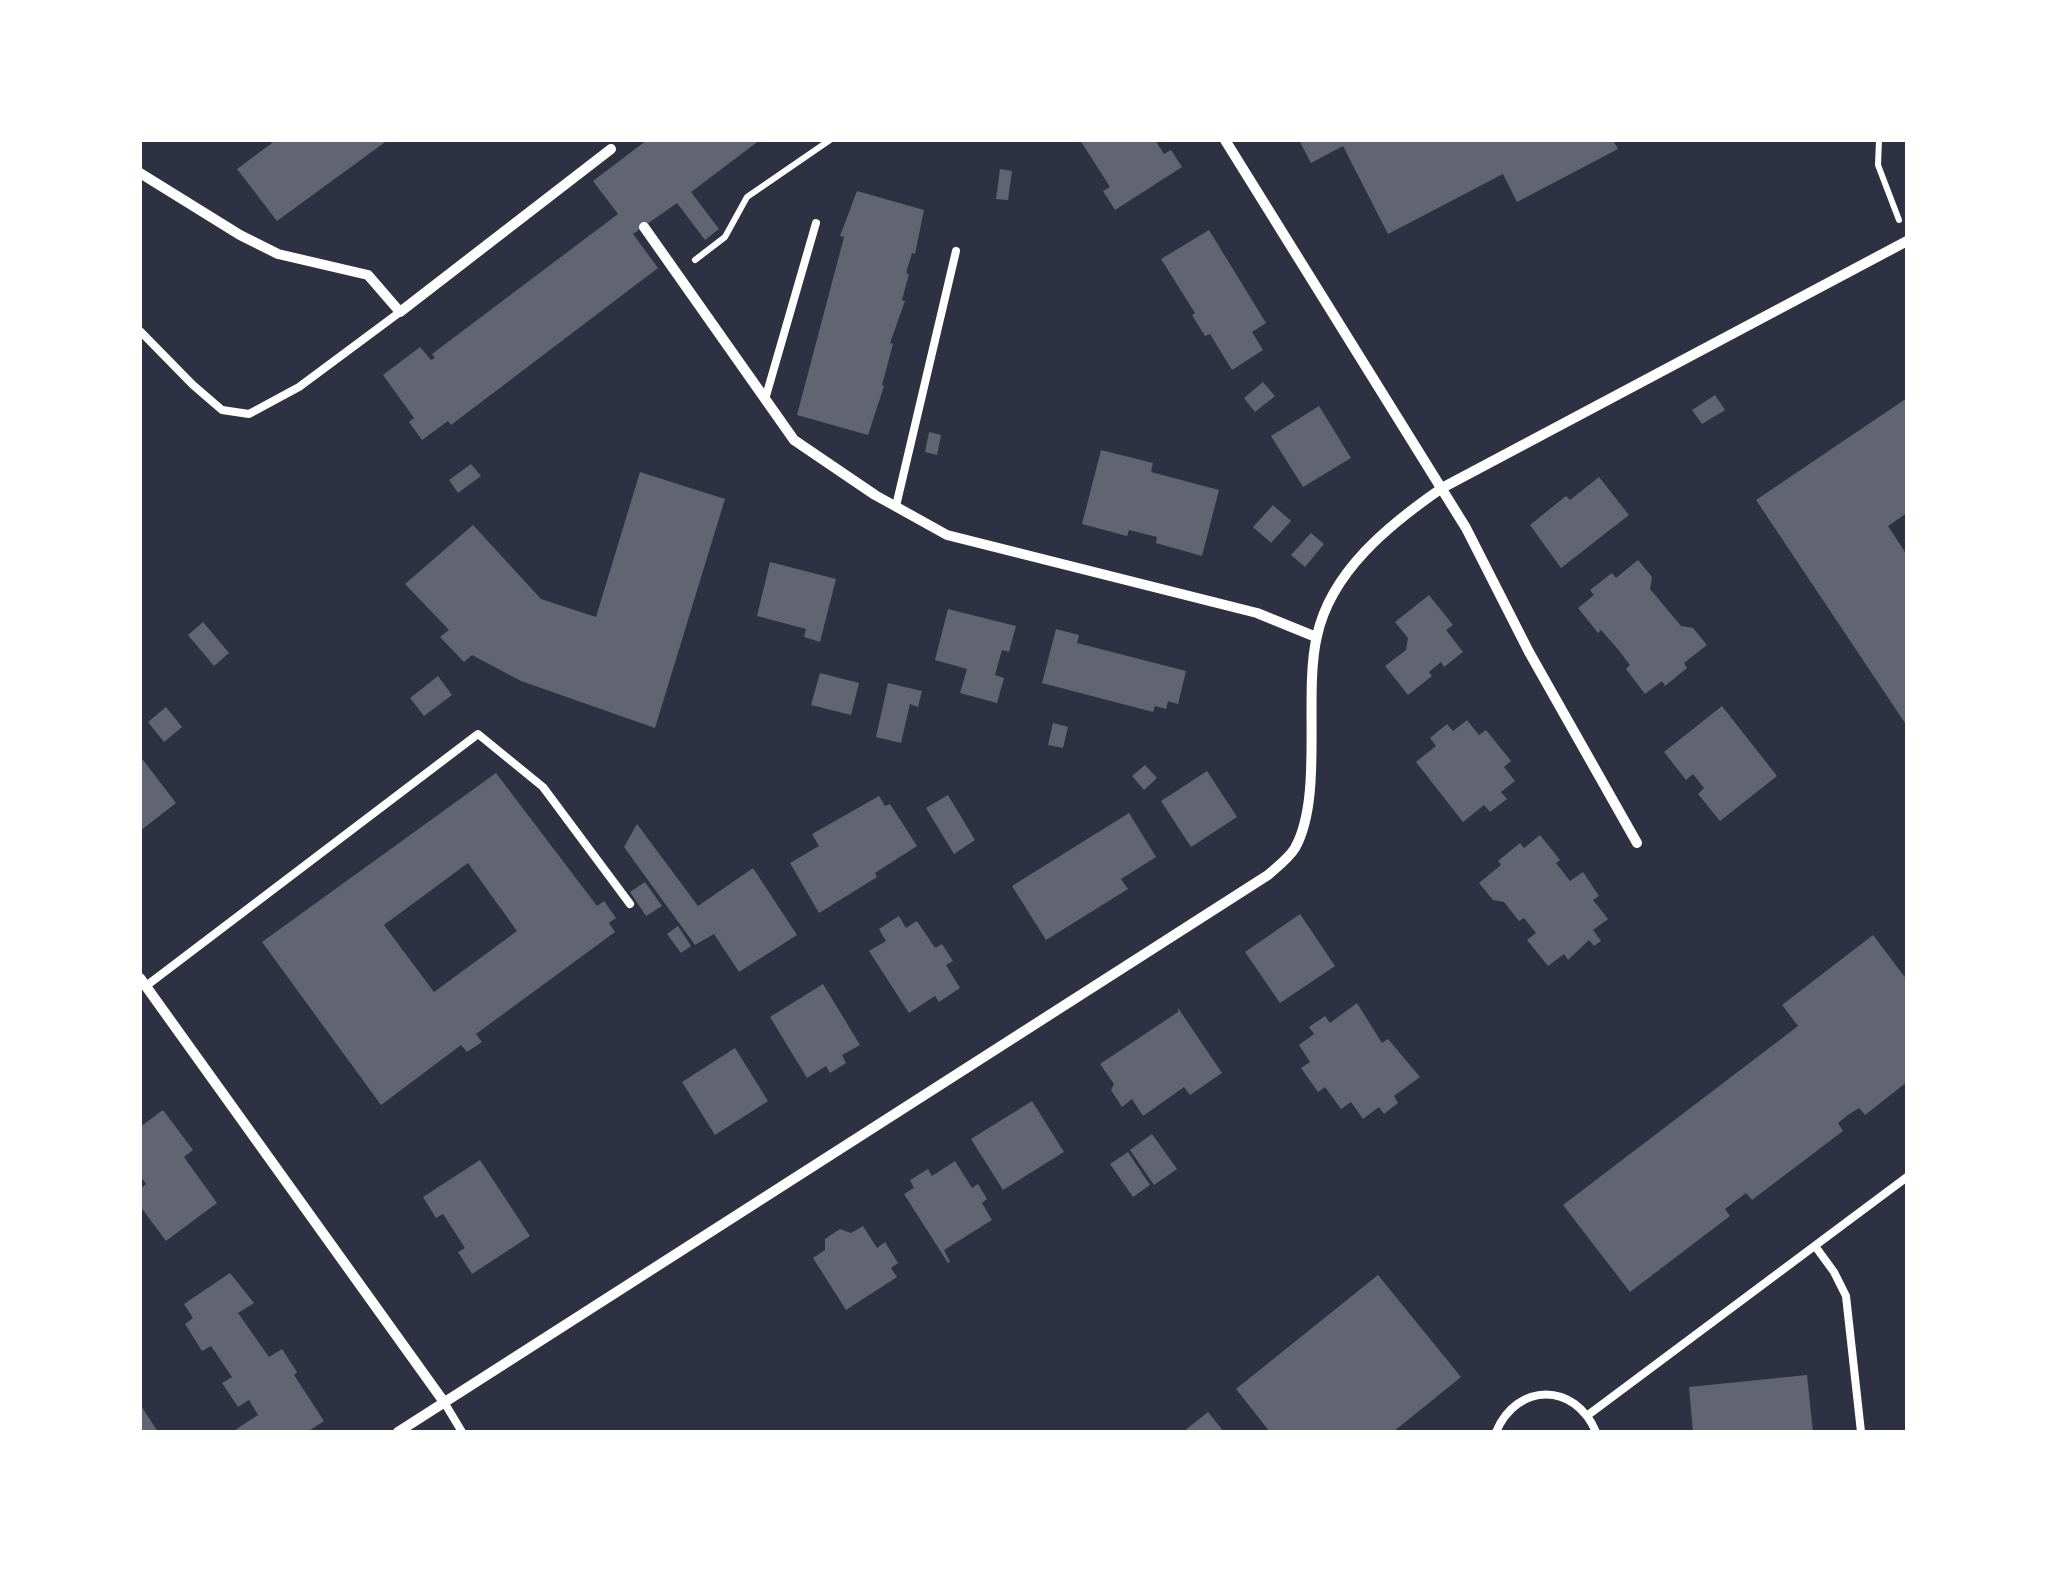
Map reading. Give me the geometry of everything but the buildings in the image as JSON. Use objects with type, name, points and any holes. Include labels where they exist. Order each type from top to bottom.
[{"type":"street","points":[[1226,140],[1442,488],[1637,842]]},
{"type":"street","points":[[140,173],[278,254],[368,275],[400,312],[611,148]]},
{"type":"street","points":[[594,161],[603,173]]},
{"type":"street","points":[[644,227],[794,440],[896,506],[946,535],[1257,613],[1316,637]]},
{"type":"street","points":[[398,1432],[1268,875],[1294,850],[1306,818],[1316,637],[1331,597],[1396,519],[1442,488],[1907,240]]},
{"type":"street","points":[[143,982],[444,1402]]},
{"type":"lane","points":[[766,396],[816,223]]},
{"type":"lane","points":[[896,506],[956,251]]},
{"type":"lane","points":[[140,331],[222,410],[249,414],[299,387],[400,312]]},
{"type":"lane","points":[[143,982],[478,734],[543,786],[630,904]]},
{"type":"lane","points":[[1588,1414],[1907,1177]]},
{"type":"lane","points":[[1815,1246],[1846,1296],[1861,1432]]},
{"type":"lane","points":[[1496,1432],[1500,1419],[1512,1406],[1543,1394],[1560,1396],[1588,1414],[1596,1432]]},
{"type":"lane","points":[[444,1402],[462,1432]]},
{"type":"path","points":[[678,273],[725,237],[747,197],[830,140]]},
{"type":"path","points":[[1878,140],[1878,165],[1902,226]]}]
